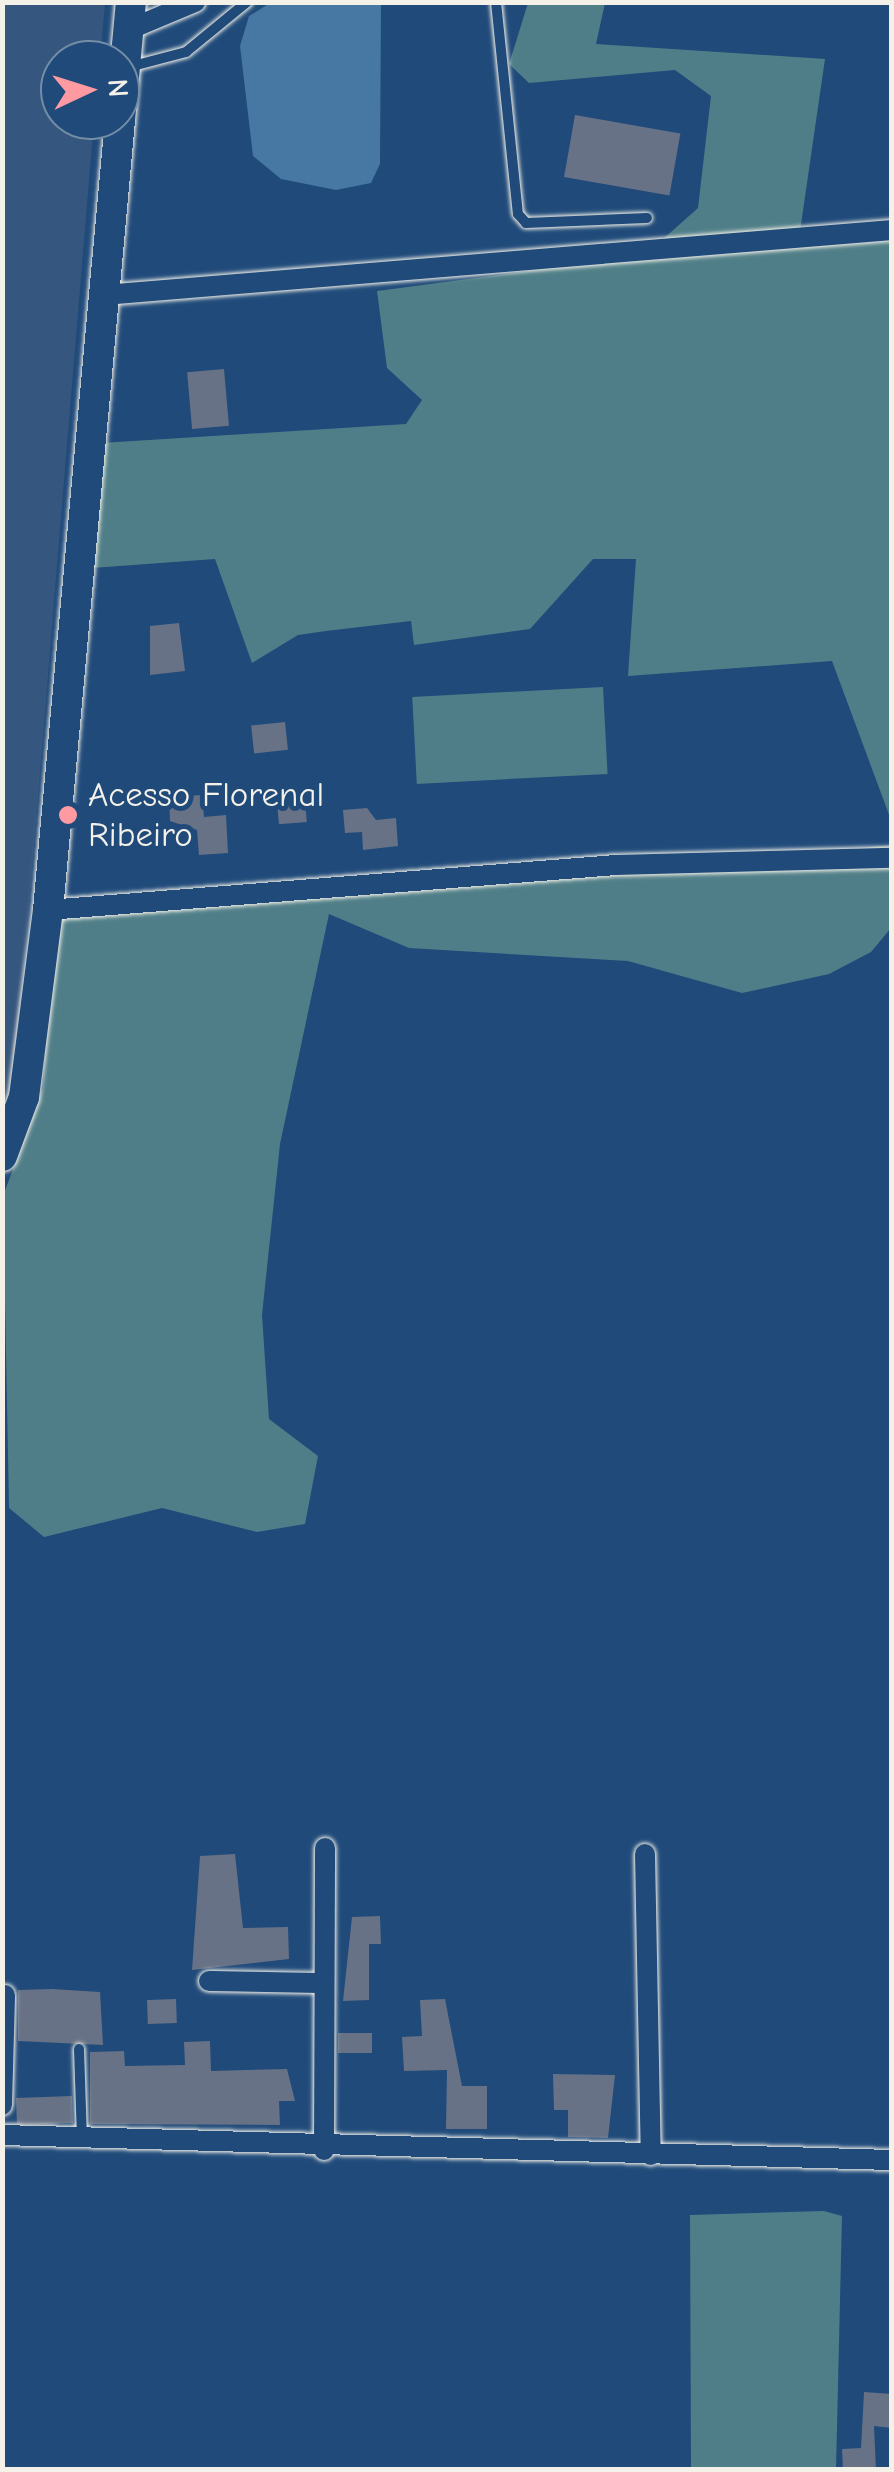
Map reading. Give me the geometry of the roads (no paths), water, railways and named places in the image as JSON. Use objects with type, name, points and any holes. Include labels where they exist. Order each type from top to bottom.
[{"type":"street","points":[[129,16],[195,2]]},
{"type":"street","points":[[2,1156],[24,1097],[48,910],[118,140]]},
{"type":"street","points":[[104,295],[892,230]]},
{"type":"street","points":[[48,910],[616,865],[892,858]]},
{"type":"street","points":[[324,2150],[325,1848]]},
{"type":"street","points":[[645,1854],[651,2155]]},
{"type":"street","points":[[209,1980],[322,1983]]},
{"type":"street","points":[[2,2105],[6,1994]]},
{"type":"street","points":[[2,2135],[324,2150],[892,2160]]},
{"type":"lane","points":[[140,63],[186,52],[248,2]]},
{"type":"lane","points":[[496,2],[518,214],[526,223],[647,218]]},
{"type":"lane","points":[[79,2049],[82,2139]]},
{"type":"place","name":"Acesso Florenal Ribeiro","points":[[68,815]]}]
